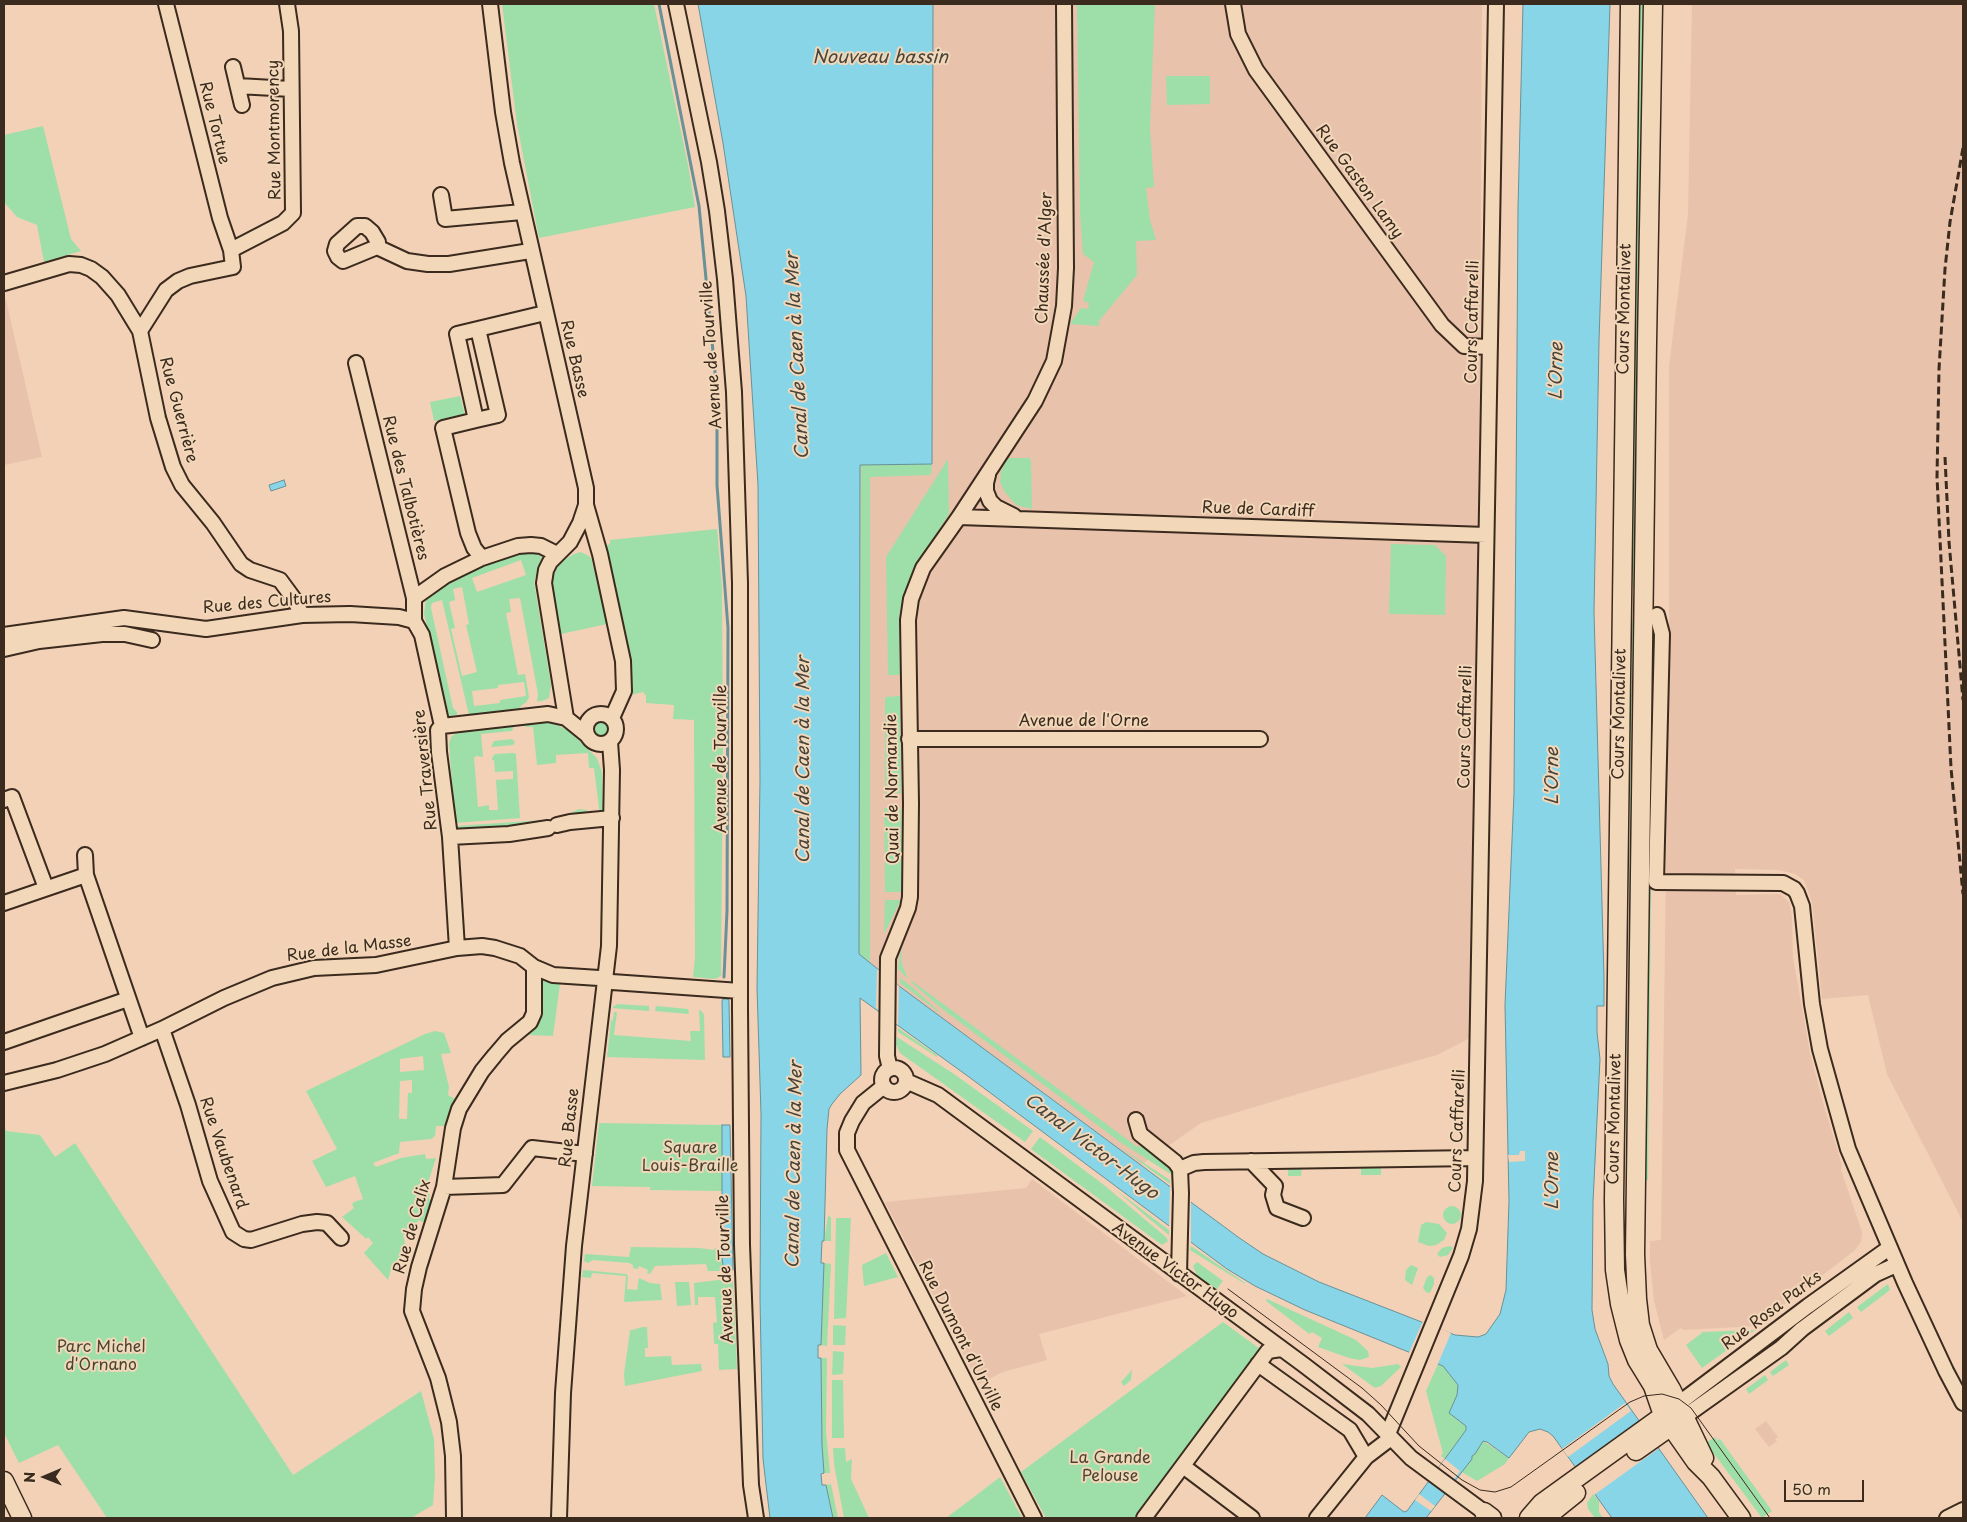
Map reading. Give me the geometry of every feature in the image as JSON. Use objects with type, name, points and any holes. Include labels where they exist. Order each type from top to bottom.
[{"type":"main road","name":"Cours Montalivet","points":[[1630,4],[1615,1270],[1624,1319],[1634,1352],[1653,1386],[1674,1416]]},
{"type":"main road","name":"Cours Montalivet","points":[[1653,4],[1635,1254],[1636,1299],[1642,1333],[1648,1350],[1671,1389],[1674,1416]]},
{"type":"main road","points":[[1529,1518],[1542,1503],[1583,1481],[1674,1416],[1696,1462],[1711,1477],[1741,1518]]},
{"type":"main road","points":[[4,1481],[9,1502],[22,1518]]},
{"type":"main road","points":[[1545,1518],[1583,1481]]},
{"type":"street","name":"Rue Tortue","points":[[166,4],[220,218],[231,250]]},
{"type":"street","name":"Rue Montmorency","points":[[231,250],[283,223],[293,213],[291,31],[287,4]]},
{"type":"street","name":"Rue Basse","points":[[490,4],[503,112],[522,212],[586,488],[586,505],[600,554],[623,661],[624,692],[612,718],[617,731],[610,742],[612,770],[611,908],[606,980],[574,1256],[563,1392],[559,1518]]},
{"type":"street","name":"Avenue de Tourville","points":[[676,4],[709,162],[719,226],[734,392],[740,583],[742,1245],[751,1479],[756,1518]]},
{"type":"street","name":"Chaussée d'Alger","points":[[959,517],[1035,401],[1054,360],[1060,333],[1066,268],[1064,4]]},
{"type":"street","name":"Rue Gaston Lamy","points":[[1233,4],[1238,34],[1256,70],[1442,325],[1464,346],[1490,347]]},
{"type":"street","name":"Cours Caffarelli","points":[[1390,1436],[1417,1363],[1461,1256],[1473,1209],[1476,1158],[1496,4]]},
{"type":"street","points":[[233,67],[242,105]]},
{"type":"street","points":[[238,86],[291,89]]},
{"type":"street","points":[[441,195],[441,223],[522,212]]},
{"type":"street","points":[[377,247],[407,261],[428,264],[449,264],[530,251]]},
{"type":"street","points":[[140,331],[166,290],[178,281],[190,276],[233,267],[231,250]]},
{"type":"street","name":"Rue Guerrière","points":[[5,281],[69,264],[86,267],[102,277],[118,295],[140,331],[158,418],[172,462],[182,485],[213,523],[242,564],[250,570],[280,580],[302,614]]},
{"type":"street","points":[[476,420],[457,334],[545,313]]},
{"type":"street","points":[[478,329],[498,415],[443,428],[468,533],[474,548],[482,558]]},
{"type":"street","name":"Rue des Talbotières","points":[[356,363],[414,598],[414,621]]},
{"type":"street","name":"Rue de Cardiff","points":[[989,472],[986,483],[990,501],[1004,512],[1029,520]]},
{"type":"street","points":[[586,505],[580,523],[570,542],[557,554],[546,570],[544,583],[566,718],[594,743],[604,744],[610,742]]},
{"type":"street","name":"Rue de Cardiff","points":[[959,517],[1486,535]]},
{"type":"street","name":"Quai de Normandie","points":[[890,1069],[887,1056],[888,958],[908,908],[910,897],[911,803],[908,620],[911,599],[923,568],[959,517]]},
{"type":"street","points":[[570,542],[578,540],[586,542],[600,554]]},
{"type":"street","points":[[414,598],[446,576],[482,558],[518,546],[541,546],[557,554]]},
{"type":"street","name":"Rue des Cultures","points":[[4,635],[124,618],[206,629],[302,614],[399,617],[414,621]]},
{"type":"street","points":[[1657,615],[1662,634],[1656,882],[1783,883],[1794,889],[1797,893],[1802,906],[1812,1004],[1829,1084],[1848,1149],[1896,1265],[1946,1371],[1963,1402]]},
{"type":"street","name":"Rue Traversière","points":[[414,621],[422,635],[442,726],[438,730],[439,752],[450,837],[457,948]]},
{"type":"street","points":[[4,649],[39,640],[102,634],[125,634],[152,640]]},
{"type":"street","points":[[541,714],[552,705],[557,697],[560,682]]},
{"type":"street","points":[[442,726],[541,714],[566,718],[591,717],[602,714],[612,718]]},
{"type":"street","points":[[587,735],[587,722],[591,717]]},
{"type":"street","name":"Avenue de l'Orne","points":[[909,739],[1260,739]]},
{"type":"street","points":[[8,798],[46,888]]},
{"type":"street","points":[[450,837],[509,834],[570,822],[612,818]]},
{"type":"street","points":[[85,855],[86,875],[142,1038]]},
{"type":"street","points":[[4,903],[86,875]]},
{"type":"street","name":"Rue de la Masse","points":[[4,1083],[81,1063],[142,1038],[224,998],[272,978],[314,968],[376,965],[457,948],[482,946],[495,948],[520,956],[534,968],[553,974],[612,982],[740,991]]},
{"type":"street","name":"Rue de Calix","points":[[454,1518],[453,1456],[449,1422],[438,1378],[408,1307],[418,1267],[444,1187],[453,1128],[459,1109],[482,1071],[508,1041],[532,1019],[534,1013],[534,968]]},
{"type":"street","points":[[4,1042],[128,999]]},
{"type":"street","name":"Rue Vaubenard","points":[[162,1029],[188,1106],[210,1181],[233,1232],[244,1239],[251,1240],[302,1224],[317,1222],[327,1224],[341,1238]]},
{"type":"street","points":[[890,1069],[900,1070],[906,1081],[898,1091],[888,1090],[884,1086],[883,1076],[890,1069]]},
{"type":"street","name":"Avenue Victor Hugo","points":[[906,1081],[938,1095],[1179,1274],[1275,1350],[1368,1414],[1404,1453],[1488,1515]]},
{"type":"street","name":"Rue Dumont d'Urville","points":[[884,1086],[863,1103],[848,1129],[847,1150],[1034,1518]]},
{"type":"street","points":[[1136,1120],[1140,1134],[1180,1168],[1179,1274]]},
{"type":"street","points":[[444,1187],[503,1185],[532,1148],[585,1154]]},
{"type":"street","points":[[1180,1168],[1194,1163],[1251,1161],[1476,1158]]},
{"type":"street","points":[[1251,1161],[1275,1186],[1273,1194],[1277,1208],[1303,1218]]},
{"type":"street","name":"Rue Rosa Parks","points":[[1674,1416],[1823,1295],[1889,1248]]},
{"type":"street","name":"Rue Rosa Parks","points":[[1674,1416],[1786,1344],[1802,1329],[1876,1274],[1896,1265]]},
{"type":"street","points":[[1149,1517],[1183,1466],[1258,1364],[1275,1350]]},
{"type":"street","points":[[1258,1364],[1350,1430],[1366,1457]]},
{"type":"street","points":[[1317,1518],[1366,1457],[1390,1436]]},
{"type":"street","points":[[1183,1466],[1252,1518]]},
{"type":"street","points":[[1947,1518],[1963,1510]]},
{"type":"shaded area","points":[[820,4],[1482,4],[1480,386],[1470,1038],[1437,1055],[1201,1123],[1141,1165],[899,986],[859,954]]},
{"type":"shaded area","points":[[1692,4],[1963,4],[1963,1222],[1887,1074],[1868,995],[1822,999],[1812,902],[1804,880],[1795,874],[1779,870],[1735,869],[1736,895],[1780,894],[1789,902],[1792,916],[1793,957],[1810,1053],[1842,1165],[1841,1170],[1862,1232],[1861,1242],[1854,1251],[1757,1326],[1684,1330],[1681,1328],[1664,1340],[1654,1301],[1650,1241],[1661,1240],[1669,642],[1669,366],[1688,214]]},
{"type":"shaded area","points":[[6,300],[42,457],[4,465],[4,301]]},
{"type":"shaded area","points":[[1032,1179],[1187,1296],[1039,1334],[1047,1360],[1003,1372],[979,1384],[885,1202],[1026,1188]]},
{"type":"shaded area","points":[[1766,1421],[1778,1437],[1775,1439],[1777,1441],[1769,1447],[1755,1429]]},
{"type":"green space","points":[[502,4],[654,4],[695,207],[539,238],[517,124]]},
{"type":"green space","points":[[1077,4],[1155,4],[1150,128],[1154,187],[1146,188],[1150,220],[1156,240],[1136,241],[1137,275],[1099,321],[1099,326],[1070,324],[1081,308],[1088,309],[1089,303],[1083,301],[1094,262],[1083,254],[1080,212]]},
{"type":"green space","points":[[1635,4],[1645,4],[1637,589],[1633,587],[1633,500],[1630,437]]},
{"type":"green space","points":[[1166,76],[1210,76],[1210,104],[1167,105]]},
{"type":"green space","points":[[43,126],[71,239],[81,251],[44,262],[37,225],[17,217],[4,202],[4,135]]},
{"type":"green space","points":[[460,396],[465,415],[434,421],[430,402]]},
{"type":"green space","points":[[1007,458],[1029,458],[1031,460],[1032,509],[1016,505],[1004,491],[1000,482],[1001,472]]},
{"type":"green space","points":[[948,459],[949,514],[922,556],[904,596],[899,616],[900,675],[888,675],[886,557]]},
{"type":"green space","points":[[861,464],[932,464],[931,475],[870,477],[870,962],[859,954]]},
{"type":"green space","points":[[717,529],[722,587],[723,745],[721,976],[715,979],[693,977],[695,957],[694,720],[673,719],[674,705],[646,703],[646,696],[643,692],[630,695],[630,660],[626,633],[605,546],[610,544],[610,540]]},
{"type":"green space","points":[[1391,544],[1435,545],[1446,556],[1445,615],[1389,614]]},
{"type":"green space","points":[[528,552],[540,554],[542,557],[534,582],[551,685],[549,698],[537,702],[538,694],[520,598],[509,599],[511,612],[506,613],[518,675],[525,674],[529,697],[526,703],[519,709],[469,715],[442,600],[432,603],[431,608],[453,708],[457,712],[457,715],[449,716],[424,614],[426,599],[442,585],[499,559]],"holes":[[[521,560],[526,575],[477,592],[472,578]],[[462,587],[469,624],[466,625],[477,672],[462,676],[451,629],[455,628],[449,602],[455,600],[453,589]],[[524,682],[526,696],[500,700],[500,703],[474,706],[472,691],[498,688],[498,685]]]},
{"type":"green space","points":[[581,552],[591,558],[607,624],[561,634],[552,578],[559,565],[574,554]]},
{"type":"green space","points":[[1635,617],[1628,1181],[1626,1179],[1632,622]]},
{"type":"green space","points":[[1654,620],[1648,1180],[1645,1181],[1643,1180],[1649,621]]},
{"type":"green space","points":[[900,696],[901,793],[885,794],[885,697]]},
{"type":"green space","points":[[543,722],[568,730],[597,758],[602,772],[603,816],[600,816],[594,768],[589,768],[588,753],[556,755],[556,763],[537,765],[533,727],[525,727],[526,724]]},
{"type":"green space","points":[[602,722],[607,724],[609,729],[607,734],[602,736],[597,734],[595,729],[597,724]]},
{"type":"green space","points":[[514,726],[512,731],[481,734],[483,757],[476,756],[474,758],[478,807],[489,805],[489,810],[498,810],[496,780],[513,779],[513,771],[495,772],[494,760],[492,758],[495,754],[516,754],[520,818],[455,823],[449,744],[451,737],[458,732]]},
{"type":"green space","points":[[512,739],[515,742],[513,745],[491,747],[494,741]]},
{"type":"green space","points":[[884,808],[901,809],[902,892],[885,892]]},
{"type":"green space","points":[[579,809],[586,810],[591,814],[537,827],[456,835],[456,826],[558,819]]},
{"type":"green space","points":[[885,900],[901,900],[884,934]]},
{"type":"green space","points":[[901,947],[902,964],[908,979],[898,969]]},
{"type":"green space","points":[[538,977],[596,983],[596,987],[560,984],[553,1036],[529,1035],[537,1027],[543,1015],[543,999],[540,999]]},
{"type":"green space","points":[[900,978],[912,987],[945,1017],[900,983]]},
{"type":"green space","points":[[912,981],[1136,1146],[1140,1147],[1143,1144],[1170,1168],[1172,1175],[1120,1142],[941,1008]]},
{"type":"green space","points":[[617,1004],[649,1006],[649,1011],[612,1008]]},
{"type":"green space","points":[[656,1006],[688,1009],[689,1014],[655,1011]]},
{"type":"green space","points":[[699,1009],[704,1014],[705,1060],[607,1057],[611,1021],[613,1020],[614,1012],[617,1012],[614,1035],[691,1041],[690,1031],[700,1031]]},
{"type":"green space","points":[[898,1028],[937,1055],[937,1057],[898,1032]]},
{"type":"green space","points":[[435,1031],[444,1033],[451,1053],[441,1054],[449,1087],[448,1095],[455,1099],[446,1126],[436,1126],[435,1136],[431,1139],[400,1142],[399,1153],[373,1163],[376,1167],[401,1158],[425,1154],[426,1159],[436,1158],[425,1192],[430,1194],[429,1199],[433,1201],[426,1223],[418,1220],[414,1234],[403,1235],[407,1252],[392,1266],[388,1280],[364,1253],[373,1243],[342,1217],[354,1208],[352,1204],[354,1202],[363,1199],[355,1176],[326,1187],[312,1161],[337,1149],[306,1091]],"holes":[[[423,1056],[424,1070],[400,1072],[400,1059]],[[412,1080],[412,1093],[408,1093],[407,1119],[399,1119],[400,1081]]]},
{"type":"green space","points":[[897,1037],[954,1074],[1033,1131],[1025,1142],[900,1053],[896,1044]]},
{"type":"green space","name":"Square Louis-Braille","points":[[599,1123],[722,1125],[722,1191],[650,1190],[650,1187],[592,1186]]},
{"type":"green space","name":"Parc Michel d'Ornano","points":[[4,1124],[6,1131],[40,1135],[55,1157],[75,1143],[293,1475],[421,1391],[434,1439],[435,1475],[433,1505],[411,1518],[107,1518],[58,1445],[19,1463],[4,1433]]},
{"type":"green space","points":[[1040,1137],[1104,1185],[1167,1238],[1168,1241],[1162,1245],[1031,1149]]},
{"type":"green space","points":[[1118,1146],[1170,1180],[1170,1184]]},
{"type":"green space","points":[[1288,1164],[1302,1165],[1301,1176],[1288,1176]]},
{"type":"green space","points":[[1361,1164],[1381,1164],[1381,1175],[1361,1175]]},
{"type":"green space","points":[[1116,1190],[1169,1230],[1169,1235],[1148,1218]]},
{"type":"green space","points":[[1452,1206],[1460,1211],[1461,1215],[1456,1223],[1452,1224],[1444,1219],[1443,1215],[1448,1207]]},
{"type":"green space","points":[[828,1216],[831,1217],[831,1241],[824,1241]]},
{"type":"green space","points":[[836,1218],[851,1218],[846,1318],[834,1319]]},
{"type":"green space","points":[[1426,1222],[1439,1224],[1447,1233],[1444,1240],[1436,1245],[1429,1246],[1418,1242],[1421,1225]]},
{"type":"green space","points":[[1191,1246],[1245,1283],[1245,1284],[1190,1250]]},
{"type":"green space","points":[[1450,1246],[1453,1248],[1448,1255],[1440,1257],[1437,1254],[1442,1248]]},
{"type":"green space","points":[[631,1247],[700,1248],[713,1250],[722,1248],[724,1271],[708,1271],[706,1264],[655,1266],[650,1274],[647,1273],[648,1270],[639,1266],[638,1269],[633,1268],[633,1265],[629,1263],[593,1260],[588,1263],[584,1261],[585,1254],[629,1257]]},
{"type":"green space","points":[[886,1253],[898,1277],[864,1286],[862,1265]]},
{"type":"green space","points":[[1197,1262],[1223,1281],[1216,1290],[1197,1275],[1193,1266]]},
{"type":"green space","points":[[824,1263],[831,1264],[827,1346],[821,1345]]},
{"type":"green space","points":[[1411,1265],[1418,1268],[1412,1285],[1405,1280],[1406,1270]]},
{"type":"green space","points":[[583,1270],[626,1274],[628,1276],[627,1289],[637,1290],[639,1278],[650,1283],[660,1284],[662,1300],[624,1302],[626,1276],[592,1273],[591,1278],[582,1277]]},
{"type":"green space","points":[[1431,1275],[1434,1278],[1434,1284],[1430,1293],[1426,1292],[1423,1288],[1427,1277]]},
{"type":"green space","points":[[727,1279],[733,1281],[737,1369],[719,1370],[718,1344],[714,1344],[713,1323],[717,1322],[715,1297],[698,1297],[698,1305],[695,1305],[694,1283]]},
{"type":"green space","points":[[675,1282],[689,1282],[691,1305],[677,1306]]},
{"type":"green space","points":[[1888,1284],[1890,1290],[1861,1312],[1857,1307]]},
{"type":"green space","points":[[1267,1299],[1356,1340],[1368,1351],[1369,1357],[1360,1360],[1349,1358],[1318,1347],[1322,1338],[1312,1332],[1308,1333],[1266,1301]]},
{"type":"green space","points":[[1849,1312],[1853,1318],[1829,1336],[1825,1331]]},
{"type":"green space","name":"La Grande Pelouse","points":[[1223,1322],[1260,1349],[1135,1518],[1046,1518],[1021,1472]]},
{"type":"green space","points":[[833,1325],[846,1326],[845,1345],[833,1345]]},
{"type":"green space","points":[[647,1327],[648,1348],[645,1348],[645,1357],[671,1356],[672,1365],[701,1364],[702,1371],[625,1386],[624,1374],[630,1331],[628,1331]]},
{"type":"green space","points":[[1755,1330],[1702,1368],[1686,1345],[1703,1332]]},
{"type":"green space","points":[[1770,1342],[1775,1349],[1718,1390],[1713,1384]]},
{"type":"green space","points":[[833,1351],[844,1352],[843,1374],[832,1375]]},
{"type":"green space","points":[[821,1358],[827,1358],[826,1431],[830,1473],[824,1473]]},
{"type":"green space","points":[[1786,1360],[1789,1365],[1773,1376],[1770,1372]]},
{"type":"green space","points":[[1342,1364],[1372,1368],[1398,1364],[1401,1367],[1381,1386],[1375,1388]]},
{"type":"green space","points":[[1438,1364],[1443,1366],[1458,1385],[1457,1395],[1449,1413],[1466,1426],[1467,1429],[1445,1459],[1441,1456],[1443,1453],[1426,1391]]},
{"type":"green space","points":[[1132,1370],[1131,1380],[1124,1386],[1121,1382]]},
{"type":"green space","points":[[1765,1375],[1768,1380],[1749,1394],[1746,1389]]},
{"type":"green space","points":[[832,1380],[843,1380],[844,1438],[832,1438]]},
{"type":"green space","points":[[1715,1437],[1717,1440],[1720,1439],[1772,1511],[1762,1518],[1706,1443]]},
{"type":"green space","points":[[1483,1441],[1509,1458],[1505,1464],[1477,1481],[1460,1471]]},
{"type":"green space","points":[[833,1448],[845,1448],[846,1462],[852,1459],[851,1479],[869,1518],[844,1518]]},
{"type":"green space","points":[[1000,1477],[1022,1518],[946,1518],[974,1497]]},
{"type":"green space","points":[[831,1484],[838,1518],[833,1518],[826,1485]]},
{"type":"green space","points":[[1593,1494],[1599,1501],[1599,1512],[1603,1518],[1595,1518],[1588,1509],[1587,1503]]},
{"type":"water","points":[[698,4],[933,4],[932,464],[860,465],[859,954],[899,986],[1263,1254],[1319,1282],[1455,1335],[1478,1337],[1486,1334],[1500,1314],[1506,1290],[1509,1201],[1505,1005],[1514,793],[1518,208],[1523,4],[1610,4],[1599,341],[1594,612],[1604,1006],[1597,1006],[1600,1059],[1593,1202],[1592,1310],[1595,1329],[1613,1384],[1708,1518],[1612,1518],[1553,1436],[1540,1429],[1529,1432],[1509,1458],[1483,1441],[1472,1456],[1472,1459],[1426,1518],[1365,1518],[1382,1495],[1404,1512],[1407,1511],[1466,1430],[1466,1426],[1449,1413],[1457,1395],[1458,1385],[1443,1366],[1305,1310],[1255,1286],[1227,1269],[860,998],[861,1075],[832,1104],[829,1109],[827,1129],[824,1241],[822,1241],[821,1263],[824,1263],[821,1345],[818,1345],[818,1358],[821,1358],[824,1473],[821,1474],[822,1485],[826,1485],[833,1518],[770,1518],[763,1459],[760,1298],[761,1114],[757,988],[760,779],[758,485],[746,296],[723,143]]},
{"type":"water","points":[[284,480],[286,486],[271,491],[269,485]]},
{"type":"water","points":[[723,999],[728,999],[729,1001],[730,1057],[723,1057]]},
{"type":"water","points":[[722,1125],[730,1125],[733,1270],[724,1271],[722,1258]]},
{"type":"pier","points":[[877,969],[899,986],[898,1025],[876,1008]]},
{"type":"pier","points":[[1520,1151],[1525,1151],[1525,1161],[1509,1162],[1508,1155],[1519,1155]]},
{"type":"pier","points":[[1170,1184],[1191,1198],[1191,1246],[1169,1230]]},
{"type":"pier","points":[[1423,1321],[1451,1333],[1437,1366],[1408,1355]]},
{"type":"pier","points":[[1625,1403],[1631,1411],[1568,1457],[1562,1449]]},
{"type":"pier","points":[[1638,1422],[1658,1449],[1594,1495],[1574,1468]]},
{"type":"pier","points":[[1445,1459],[1460,1471],[1444,1493],[1429,1481]]},
{"type":"pier","points":[[1419,1494],[1435,1506],[1431,1511],[1415,1500]]},
{"type":"waterway","points":[[659,4],[699,206],[717,393],[717,485],[728,628],[727,911],[724,977]]},
{"type":"tram line","points":[[1228,1289],[1362,1388],[1381,1405],[1419,1446],[1462,1480],[1480,1490],[1495,1492],[1511,1487],[1630,1402],[1644,1396],[1662,1394],[1679,1399],[1691,1408],[1770,1518]]},
{"type":"railway","points":[[1963,148],[1950,222],[1945,269],[1939,369],[1937,477],[1951,768],[1963,894]]},
{"type":"railway","points":[[1945,457],[1949,542],[1963,700]]},
{"type":"water label","name":"Nouveau bassin","points":[[880,58]]},
{"type":"water label","name":"Canal de Caen à la Mer","points":[[798,356]]},
{"type":"water label","name":"L'Orne","points":[[1557,371]]},
{"type":"water label","name":"Canal de Caen à la Mer","points":[[804,760]]},
{"type":"water label","name":"L'Orne","points":[[1553,776]]},
{"type":"water label","name":"Canal Victor-Hugo","points":[[1091,1147]]},
{"type":"water label","name":"Canal de Caen à la Mer","points":[[795,1165]]},
{"type":"water label","name":"L'Orne","points":[[1553,1181]]}]
